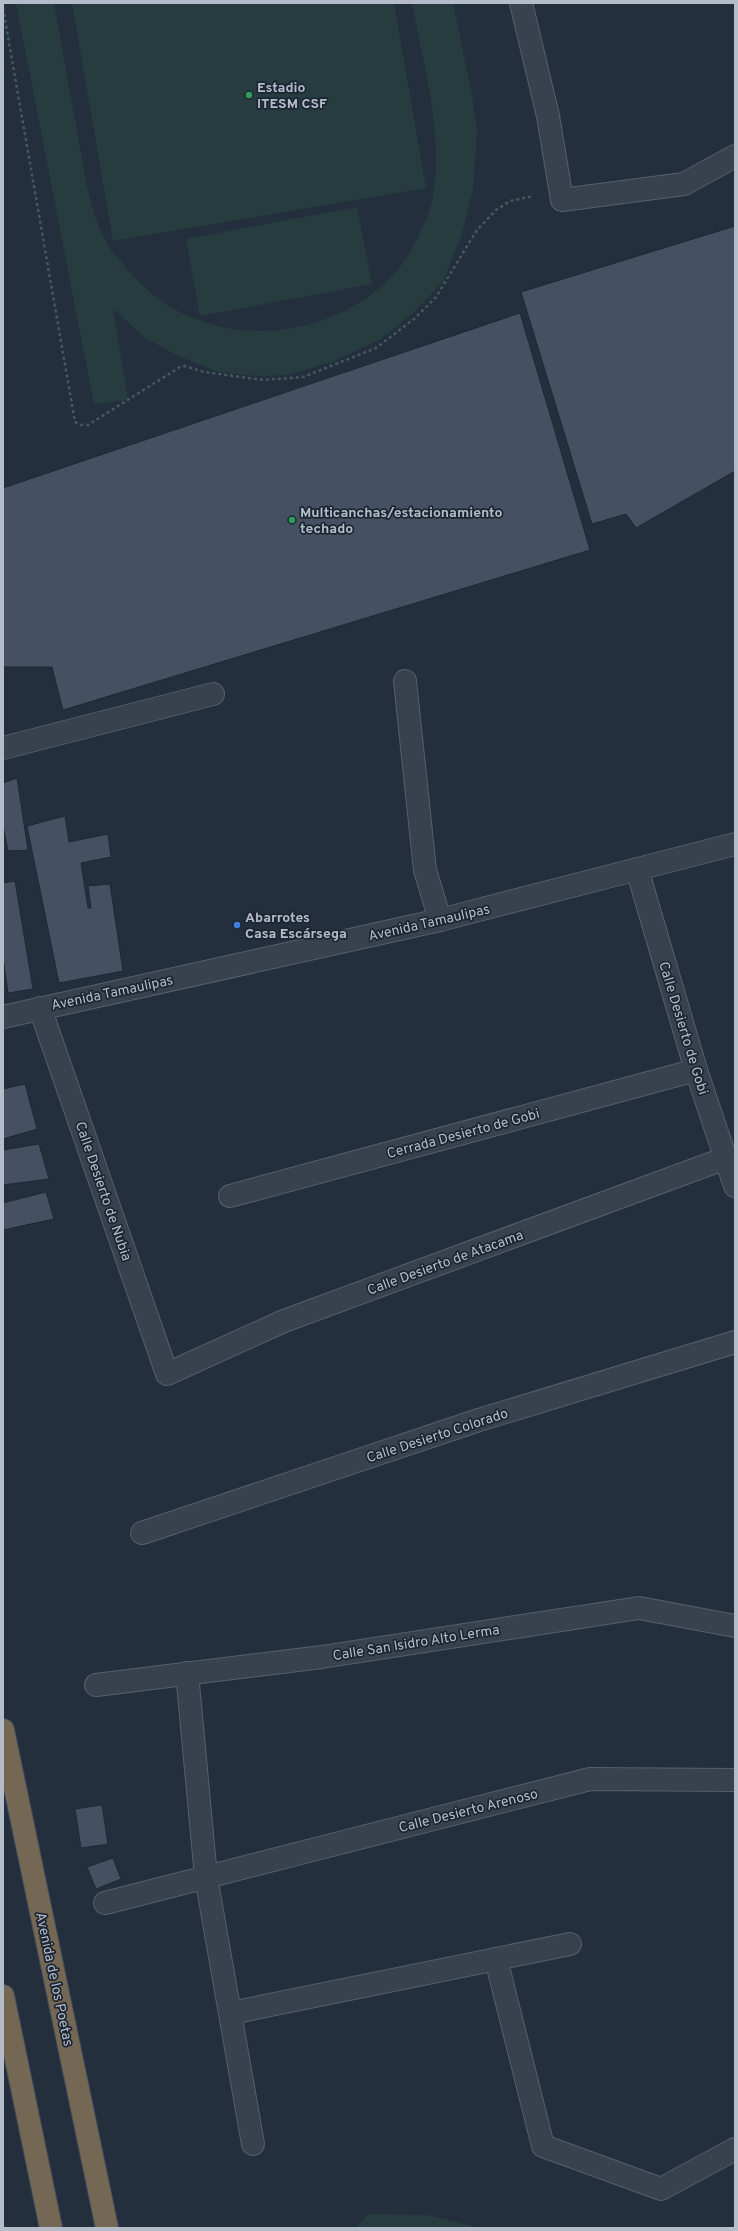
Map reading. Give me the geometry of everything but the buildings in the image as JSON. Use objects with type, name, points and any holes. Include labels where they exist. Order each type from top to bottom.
[{"type":"highway","name":"Avenida de los Poetas","points":[[3,1730],[107,2228]]},
{"type":"highway","points":[[3,1996],[52,2228]]},
{"type":"street","points":[[521,3],[548,116],[562,200],[684,184],[735,156]]},
{"type":"street","points":[[405,681],[425,870],[440,920]]},
{"type":"street","points":[[3,748],[213,694]]},
{"type":"street","name":"Avenida Tamaulipas","points":[[3,1017],[440,920],[735,844]]},
{"type":"street","name":"Calle Desierto de Gobi","points":[[637,869],[696,1070],[735,1186]]},
{"type":"street","name":"Calle Desierto de Nubia","points":[[40,1008],[167,1374]]},
{"type":"street","name":"Cerrada Desierto de Gobi","points":[[230,1196],[696,1070]]},
{"type":"street","name":"Calle Desierto de Atacama","points":[[167,1374],[284,1322],[726,1158]]},
{"type":"street","name":"Calle Desierto Colorado","points":[[142,1533],[479,1420],[735,1342]]},
{"type":"street","name":"Calle San Isidro Alto Lerma","points":[[96,1685],[322,1657],[639,1608],[735,1626]]},
{"type":"street","points":[[187,1673],[206,1877],[253,2144]]},
{"type":"street","name":"Calle Desierto Arenoso","points":[[105,1903],[590,1779],[735,1780]]},
{"type":"street","points":[[230,2013],[570,1944]]},
{"type":"street","points":[[496,1958],[543,2146],[661,2189],[735,2149]]},
{"type":"path","points":[[3,8],[75,422],[82,425],[88,425],[180,367],[185,366],[204,372],[263,380],[303,377],[376,348],[414,319],[436,297],[477,230],[496,210],[510,201],[560,191]]},
{"type":"green space","points":[[16,3],[54,3],[87,187],[94,214],[110,248],[129,271],[156,297],[188,316],[222,327],[258,331],[294,328],[329,318],[362,301],[391,277],[401,266],[410,252],[424,225],[432,200],[436,173],[436,145],[433,115],[412,3],[453,3],[472,95],[477,131],[473,189],[462,234],[443,282],[415,311],[381,339],[334,361],[288,375],[256,376],[219,372],[178,356],[147,339],[113,309],[128,400],[94,404]]},
{"type":"green space","name":"Estadio ITESM CSF","points":[[72,3],[394,3],[426,188],[113,241]]},
{"type":"green space","points":[[357,207],[372,284],[200,316],[186,239]]},
{"type":"green space","points":[[368,2214],[427,2215],[481,2228],[356,2228]]},
{"type":"place","name":"Estadio ITESM CSF","points":[[249,95]]},
{"type":"place","name":"Multicanchas/estacionamiento techado","points":[[292,520]]},
{"type":"place","name":"Abarrotes Casa Escársega","points":[[237,925]]}]
